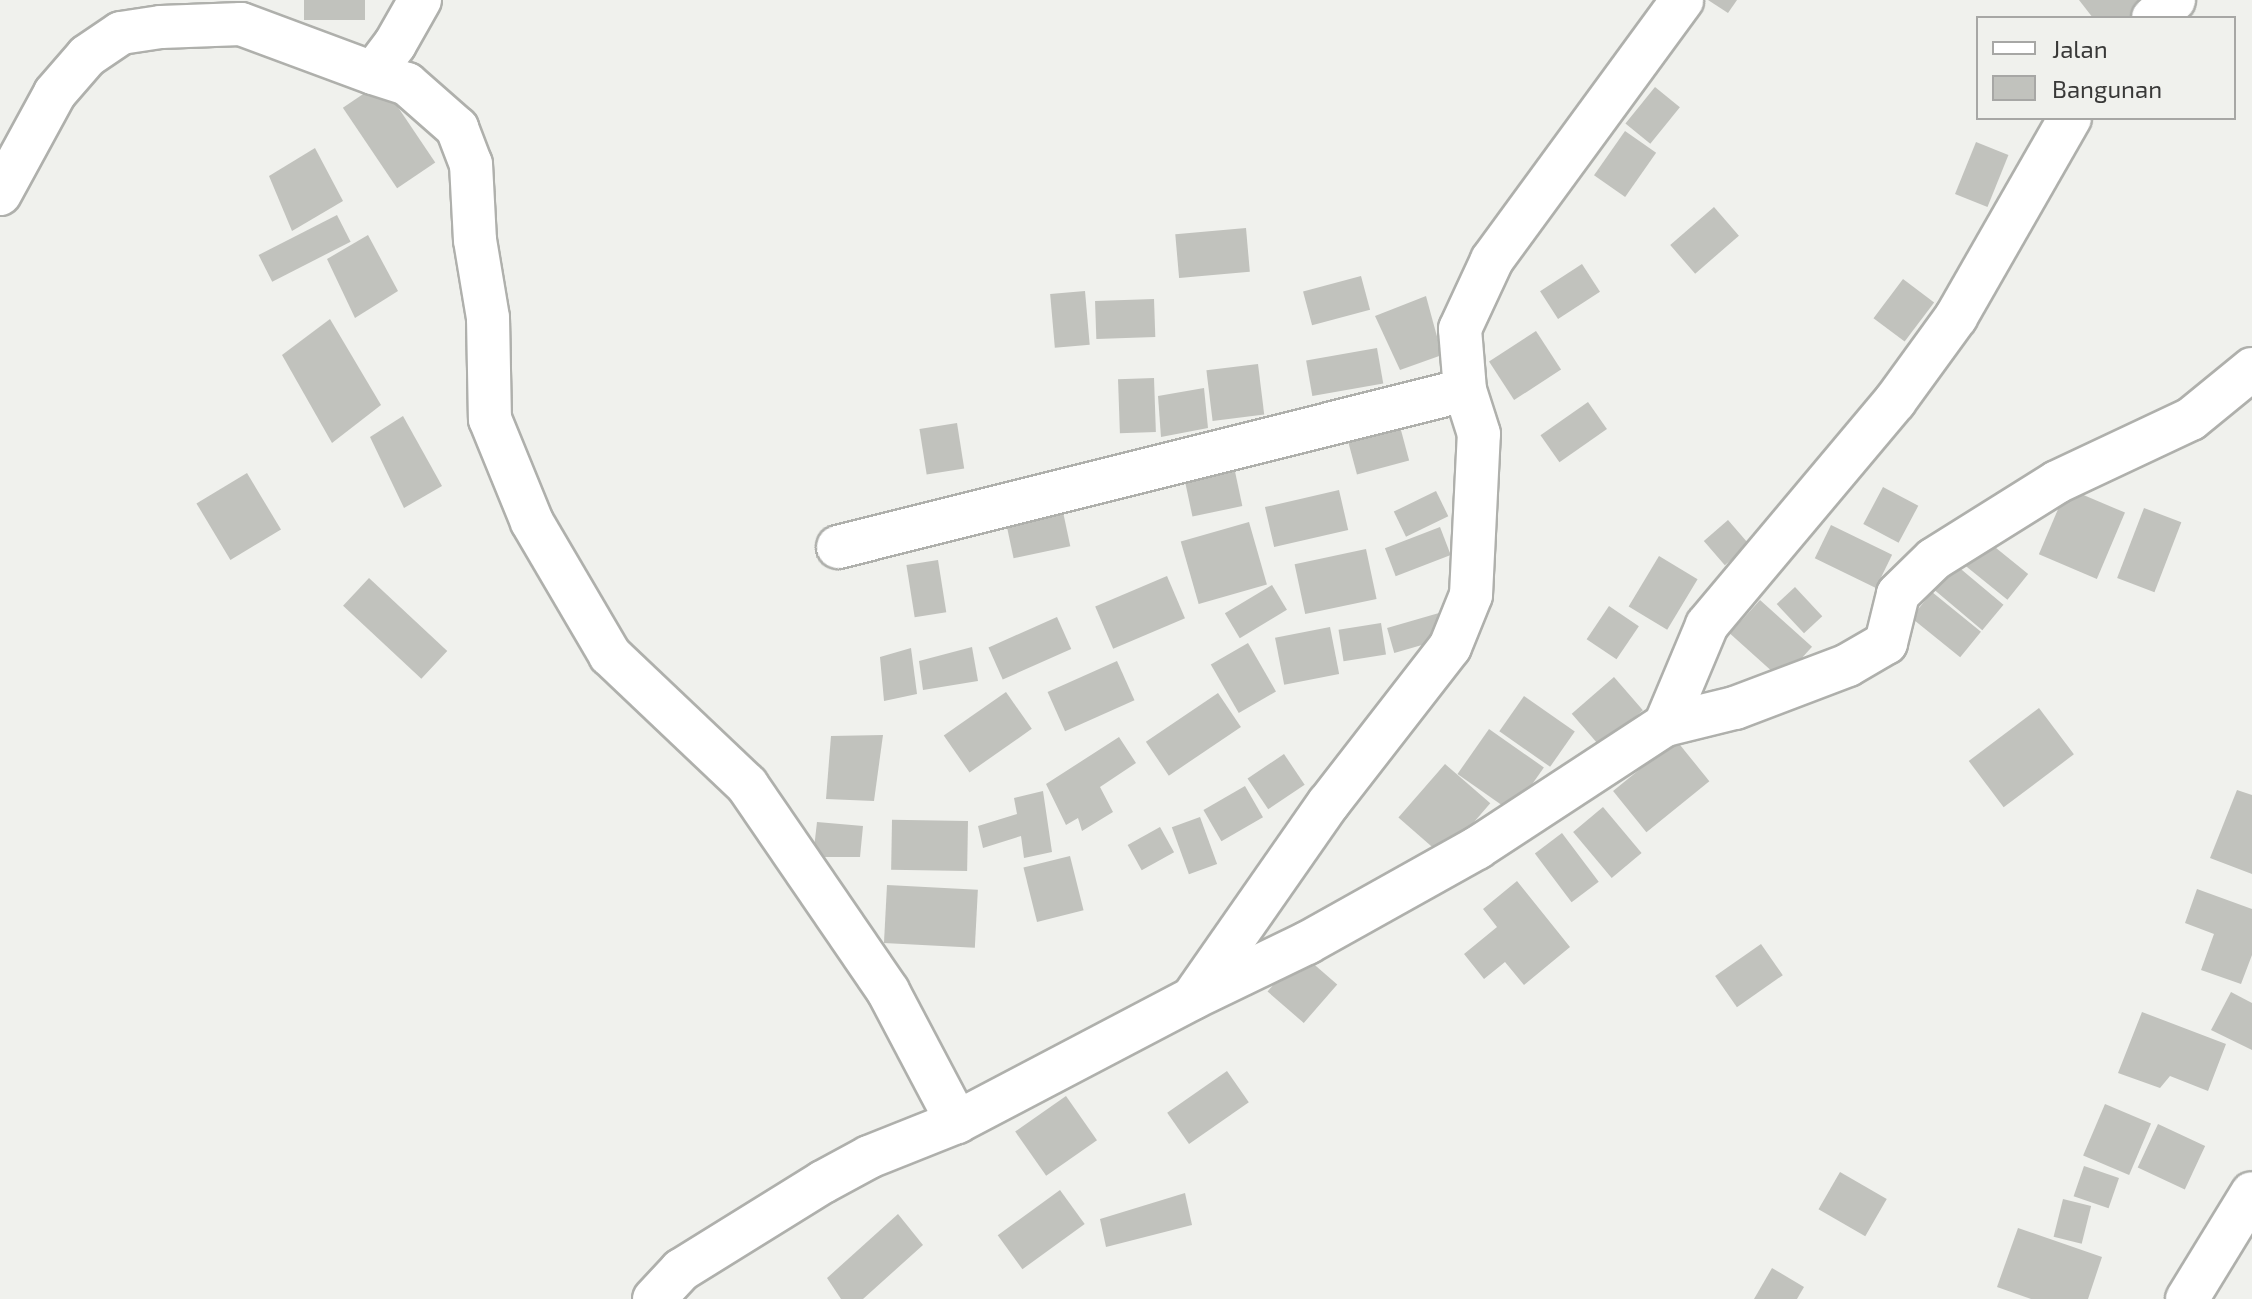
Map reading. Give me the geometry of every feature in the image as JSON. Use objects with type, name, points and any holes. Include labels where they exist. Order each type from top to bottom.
[{"type":"street","points":[[373,73],[395,44],[420,0]]},
{"type":"street","points":[[1193,998],[1328,804],[1450,647],[1471,595],[1479,434],[1465,390],[1460,329],[1492,260],[1682,0]]},
{"type":"street","points":[[2155,16],[2174,0]]},
{"type":"street","points":[[0,194],[55,93],[87,56],[121,33],[161,27],[241,24],[407,84],[457,128],[471,164],[475,240],[488,318],[490,419],[532,522],[610,655],[747,785],[888,991],[957,1122]]},
{"type":"street","points":[[1665,725],[1707,625],[1895,401],[1956,317],[2069,120]]},
{"type":"street","points":[[654,1299],[681,1270],[823,1182],[869,1157],[957,1122],[1193,998],[1307,943],[1477,848],[1665,725],[1749,702],[1848,665],[1886,643],[1898,594],[1934,559],[2057,482],[2191,419],[2252,369]]},
{"type":"street","points":[[838,547],[1465,390]]},
{"type":"street","points":[[2187,1299],[2252,1193]]},
{"type":"building","points":[[304,0],[365,0],[365,20],[304,20]]},
{"type":"building","points":[[1708,0],[1737,0],[1728,13]]},
{"type":"building","points":[[2079,0],[2154,0],[2133,16],[2091,16]]},
{"type":"building","points":[[381,82],[435,162],[397,188],[343,108]]},
{"type":"building","points":[[1655,87],[1680,107],[1650,144],[1625,124]]},
{"type":"building","points":[[1625,131],[1656,153],[1625,197],[1594,175]]},
{"type":"building","points":[[1976,142],[2008,155],[1987,207],[1955,194]]},
{"type":"building","points":[[315,148],[343,201],[292,231],[269,176]]},
{"type":"building","points":[[1714,207],[1739,236],[1695,274],[1670,245]]},
{"type":"building","points":[[337,215],[351,242],[272,282],[259,255]]},
{"type":"building","points":[[1246,228],[1250,272],[1179,278],[1175,234]]},
{"type":"building","points":[[368,235],[398,291],[355,318],[327,259]]},
{"type":"building","points":[[1582,264],[1600,292],[1558,319],[1540,291]]},
{"type":"building","points":[[1361,276],[1370,310],[1312,325],[1303,292]]},
{"type":"building","points":[[1903,279],[1934,302],[1905,342],[1874,318]]},
{"type":"building","points":[[1085,291],[1090,345],[1055,348],[1050,294]]},
{"type":"building","points":[[1426,296],[1442,355],[1400,370],[1375,316]]},
{"type":"building","points":[[1154,299],[1155,337],[1096,339],[1095,301]]},
{"type":"building","points":[[330,319],[381,405],[332,443],[282,355]]},
{"type":"building","points":[[1536,331],[1561,370],[1514,400],[1489,361]]},
{"type":"building","points":[[1377,348],[1383,383],[1312,396],[1306,361]]},
{"type":"building","points":[[1258,364],[1264,415],[1213,421],[1206,370]]},
{"type":"building","points":[[1154,378],[1156,432],[1120,433],[1118,379]]},
{"type":"building","points":[[1204,388],[1208,428],[1161,437],[1158,396]]},
{"type":"building","points":[[1588,402],[1607,429],[1559,462],[1540,435]]},
{"type":"building","points":[[403,416],[442,486],[404,508],[370,437]]},
{"type":"building","points":[[1398,419],[1409,461],[1357,475],[1346,433]]},
{"type":"building","points":[[957,423],[964,468],[927,474],[919,429]]},
{"type":"building","points":[[1233,462],[1242,506],[1192,517],[1183,473]]},
{"type":"building","points":[[247,473],[281,530],[230,560],[196,503]]},
{"type":"building","points":[[1883,487],[1918,506],[1899,543],[1863,524]]},
{"type":"building","points":[[2067,488],[2125,513],[2097,579],[2039,554]]},
{"type":"building","points":[[1339,490],[1348,530],[1274,547],[1265,507]]},
{"type":"building","points":[[1436,491],[1448,516],[1406,537],[1394,512]]},
{"type":"building","points":[[1062,507],[1070,546],[1014,558],[1005,519]]},
{"type":"building","points":[[2144,508],[2181,522],[2154,592],[2117,578]]},
{"type":"building","points":[[1728,520],[1749,544],[1725,565],[1704,541]]},
{"type":"building","points":[[1249,522],[1267,584],[1199,604],[1181,542]]},
{"type":"building","points":[[1831,525],[1892,555],[1876,588],[1815,558]]},
{"type":"building","points":[[1440,527],[1451,555],[1396,576],[1385,548]]},
{"type":"building","points":[[1980,535],[2028,574],[2007,600],[1959,561]]},
{"type":"building","points":[[1366,549],[1377,599],[1305,614],[1295,564]]},
{"type":"building","points":[[1659,556],[1698,579],[1667,630],[1629,607]]},
{"type":"building","points":[[938,560],[946,612],[915,617],[906,565]]},
{"type":"building","points":[[1956,565],[2003,605],[1982,630],[1935,590]]},
{"type":"building","points":[[1167,576],[1185,618],[1113,649],[1095,606]]},
{"type":"building","points":[[369,578],[447,651],[421,679],[343,606]]},
{"type":"building","points":[[1272,585],[1287,610],[1240,638],[1225,613]]},
{"type":"building","points":[[1795,587],[1822,616],[1804,633],[1777,604]]},
{"type":"building","points":[[1932,592],[1981,632],[1960,657],[1911,618]]},
{"type":"building","points":[[1760,600],[1812,647],[1782,680],[1730,633]]},
{"type":"building","points":[[1609,606],[1639,626],[1616,659],[1587,639]]},
{"type":"building","points":[[1439,613],[1446,638],[1394,653],[1387,628]]},
{"type":"building","points":[[1057,617],[1071,649],[1003,679],[988,648]]},
{"type":"building","points":[[1381,623],[1386,655],[1344,661],[1339,630]]},
{"type":"building","points":[[1330,627],[1339,674],[1284,685],[1275,638]]},
{"type":"building","points":[[1248,643],[1276,691],[1239,713],[1211,664]]},
{"type":"building","points":[[972,647],[978,681],[923,690],[919,661]]},
{"type":"building","points":[[911,648],[917,694],[884,701],[880,657]]},
{"type":"building","points":[[1117,661],[1134,700],[1065,731],[1048,692]]},
{"type":"building","points":[[1614,677],[1643,710],[1601,747],[1572,714]]},
{"type":"building","points":[[1006,692],[1032,729],[970,772],[944,736]]},
{"type":"building","points":[[1218,693],[1241,727],[1169,776],[1146,742]]},
{"type":"building","points":[[1524,696],[1575,732],[1550,767],[1499,731]]},
{"type":"building","points":[[2039,708],[2074,754],[2004,807],[1969,761]]},
{"type":"building","points":[[1489,729],[1544,767],[1512,812],[1457,774]]},
{"type":"building","points":[[883,735],[874,801],[826,799],[831,736]]},
{"type":"building","points":[[1119,737],[1136,763],[1100,787],[1113,812],[1082,831],[1078,818],[1066,825],[1046,784]]},
{"type":"building","points":[[1676,740],[1709,781],[1646,832],[1613,791]]},
{"type":"building","points":[[1284,754],[1305,785],[1268,809],[1248,779]]},
{"type":"building","points":[[1445,764],[1490,803],[1444,857],[1398,818]]},
{"type":"building","points":[[1245,786],[1263,817],[1221,841],[1203,810]]},
{"type":"building","points":[[2237,790],[2252,795],[2252,874],[2210,858]]},
{"type":"building","points":[[1043,791],[1052,852],[1024,858],[1021,836],[983,848],[978,826],[1017,814],[1014,798]]},
{"type":"building","points":[[1603,807],[1642,853],[1612,878],[1573,832]]},
{"type":"building","points":[[1200,817],[1217,864],[1189,874],[1172,827]]},
{"type":"building","points":[[892,820],[968,821],[967,871],[891,870]]},
{"type":"building","points":[[817,822],[863,826],[860,857],[813,857]]},
{"type":"building","points":[[1160,827],[1174,852],[1142,870],[1128,845]]},
{"type":"building","points":[[1562,833],[1599,882],[1572,902],[1535,853]]},
{"type":"building","points":[[1070,856],[1084,910],[1037,922],[1023,868]]},
{"type":"building","points":[[1517,881],[1570,947],[1524,985],[1505,962],[1484,979],[1464,954],[1497,927],[1483,909]]},
{"type":"building","points":[[887,885],[978,890],[975,948],[884,943]]},
{"type":"building","points":[[2197,889],[2252,909],[2252,955],[2241,984],[2201,970],[2214,934],[2185,923]]},
{"type":"building","points":[[1761,944],[1783,975],[1737,1007],[1715,976]]},
{"type":"building","points":[[1301,953],[1337,984],[1304,1023],[1268,991]]},
{"type":"building","points":[[2231,992],[2252,1003],[2252,1050],[2211,1030]]},
{"type":"building","points":[[2142,1012],[2226,1044],[2208,1091],[2170,1076],[2160,1088],[2118,1073]]},
{"type":"building","points":[[1227,1071],[1249,1102],[1189,1144],[1167,1113]]},
{"type":"building","points":[[1066,1096],[1097,1140],[1046,1176],[1015,1132]]},
{"type":"building","points":[[2105,1104],[2151,1124],[2129,1175],[2083,1156]]},
{"type":"building","points":[[2158,1124],[2205,1146],[2185,1189],[2138,1168]]},
{"type":"building","points":[[2084,1166],[2119,1178],[2109,1208],[2074,1196]]},
{"type":"building","points":[[1840,1172],[1887,1199],[1865,1236],[1818,1209]]},
{"type":"building","points":[[1060,1190],[1085,1224],[1022,1269],[998,1235]]},
{"type":"building","points":[[1185,1193],[1192,1225],[1106,1247],[1100,1219]]},
{"type":"building","points":[[2063,1199],[2091,1206],[2082,1244],[2054,1237]]},
{"type":"building","points":[[898,1214],[923,1245],[863,1299],[841,1299],[827,1278]]},
{"type":"building","points":[[2018,1228],[2102,1257],[2088,1299],[2031,1299],[1997,1287]]},
{"type":"building","points":[[1772,1268],[1804,1287],[1797,1299],[1754,1299]]}]
